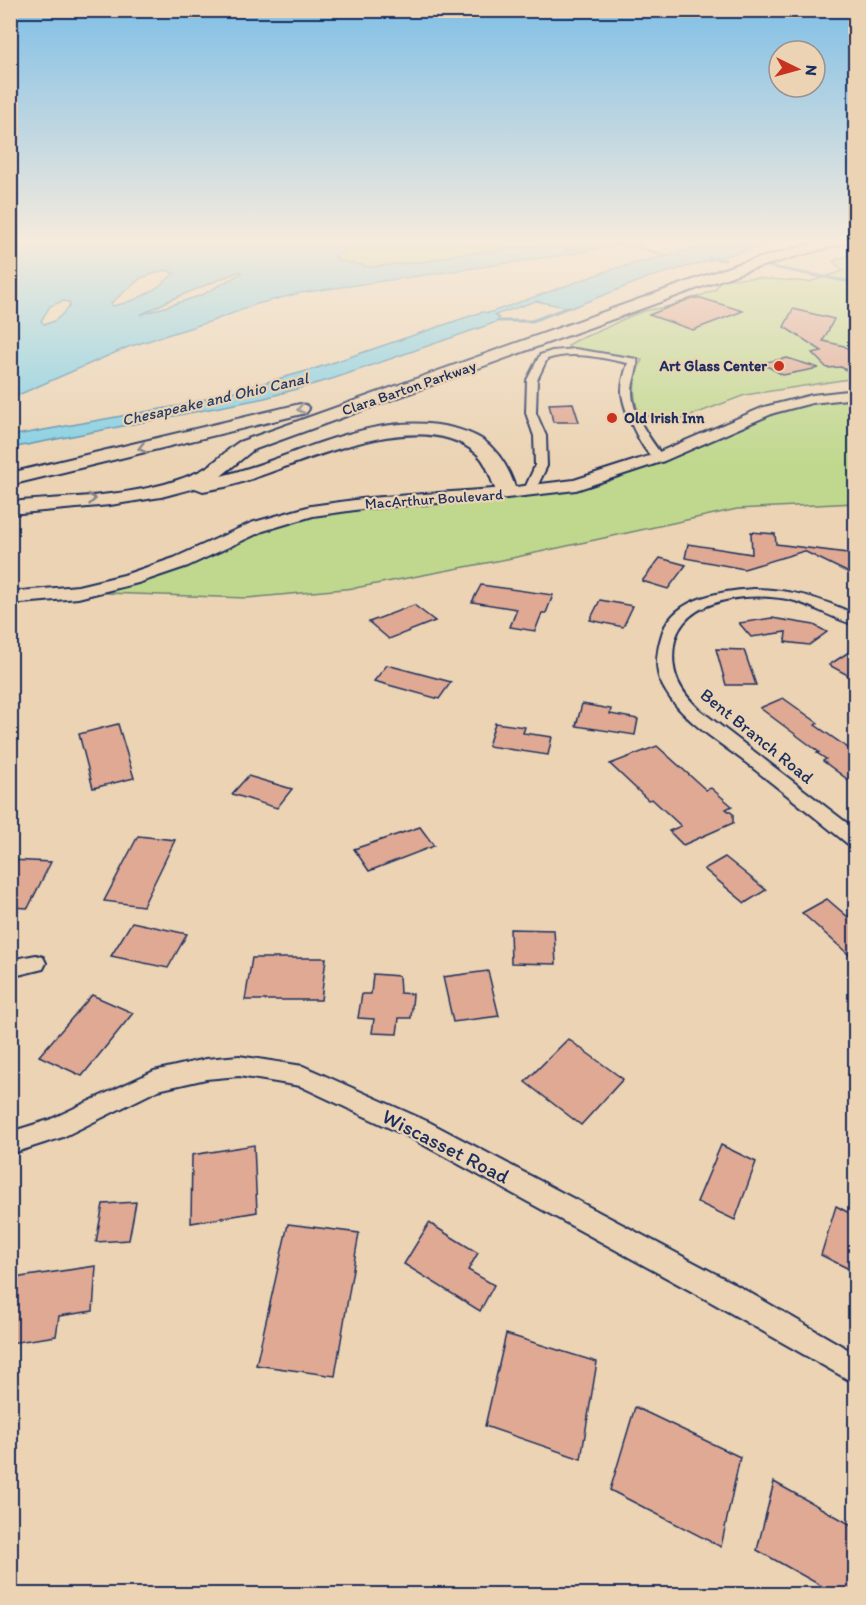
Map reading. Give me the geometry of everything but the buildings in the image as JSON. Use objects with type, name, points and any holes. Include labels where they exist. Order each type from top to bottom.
[{"type":"highway","name":"Clara Barton Parkway","points":[[10,479],[385,388],[598,314]]},
{"type":"highway","name":"Clara Barton Parkway","points":[[10,508],[155,492],[181,486],[220,469],[239,450],[263,440],[615,314]]},
{"type":"highway","points":[[509,342],[537,336]]},
{"type":"highway","points":[[385,388],[451,361]]},
{"type":"highway","points":[[155,492],[228,481],[372,434],[411,430],[440,432],[464,438],[485,451],[500,473],[507,493]]},
{"type":"highway","points":[[263,440],[250,454],[256,460],[277,462],[303,456]]},
{"type":"main road","name":"MacArthur Boulevard","points":[[10,598],[78,592],[131,579],[181,562],[258,527],[311,511],[369,503],[507,493],[576,485],[658,458],[769,410],[812,399],[855,394]]},
{"type":"street","points":[[530,490],[541,466],[540,436],[531,413],[532,380],[543,357],[560,352],[634,361],[627,381],[627,397],[649,448],[658,458]]},
{"type":"street","name":"Bent Branch Road","points":[[855,621],[825,605],[789,595],[770,592],[717,597],[694,607],[679,618],[669,632],[663,668],[673,689],[697,716],[855,840]]},
{"type":"street","points":[[10,969],[36,963]]},
{"type":"street","name":"Wiscasset Road","points":[[10,1143],[54,1129],[154,1081],[206,1069],[238,1066],[303,1076],[435,1138],[721,1292],[855,1370]]},
{"type":"green space","points":[[636,314],[855,314],[855,378],[745,395],[674,422],[639,414],[634,387],[642,360],[570,350],[568,346]]},
{"type":"green space","points":[[855,394],[855,503],[737,509],[512,558],[355,588],[247,598],[78,592],[311,511],[576,485],[769,410]]},
{"type":"water","points":[[11,314],[45,314],[41,321],[44,324],[56,320],[62,314],[231,314],[128,347],[11,398]]},
{"type":"water","name":"Chesapeake and Ohio Canal","points":[[476,314],[498,314],[495,315],[499,318],[498,321],[491,324],[335,378],[265,398],[11,448],[11,436],[183,405],[314,369]]},
{"type":"waterway","points":[[498,321],[532,321],[551,314]]},
{"type":"place","name":"Art Glass Center","points":[[779,366]]},
{"type":"place","name":"Old Irish Inn","points":[[612,418]]}]
